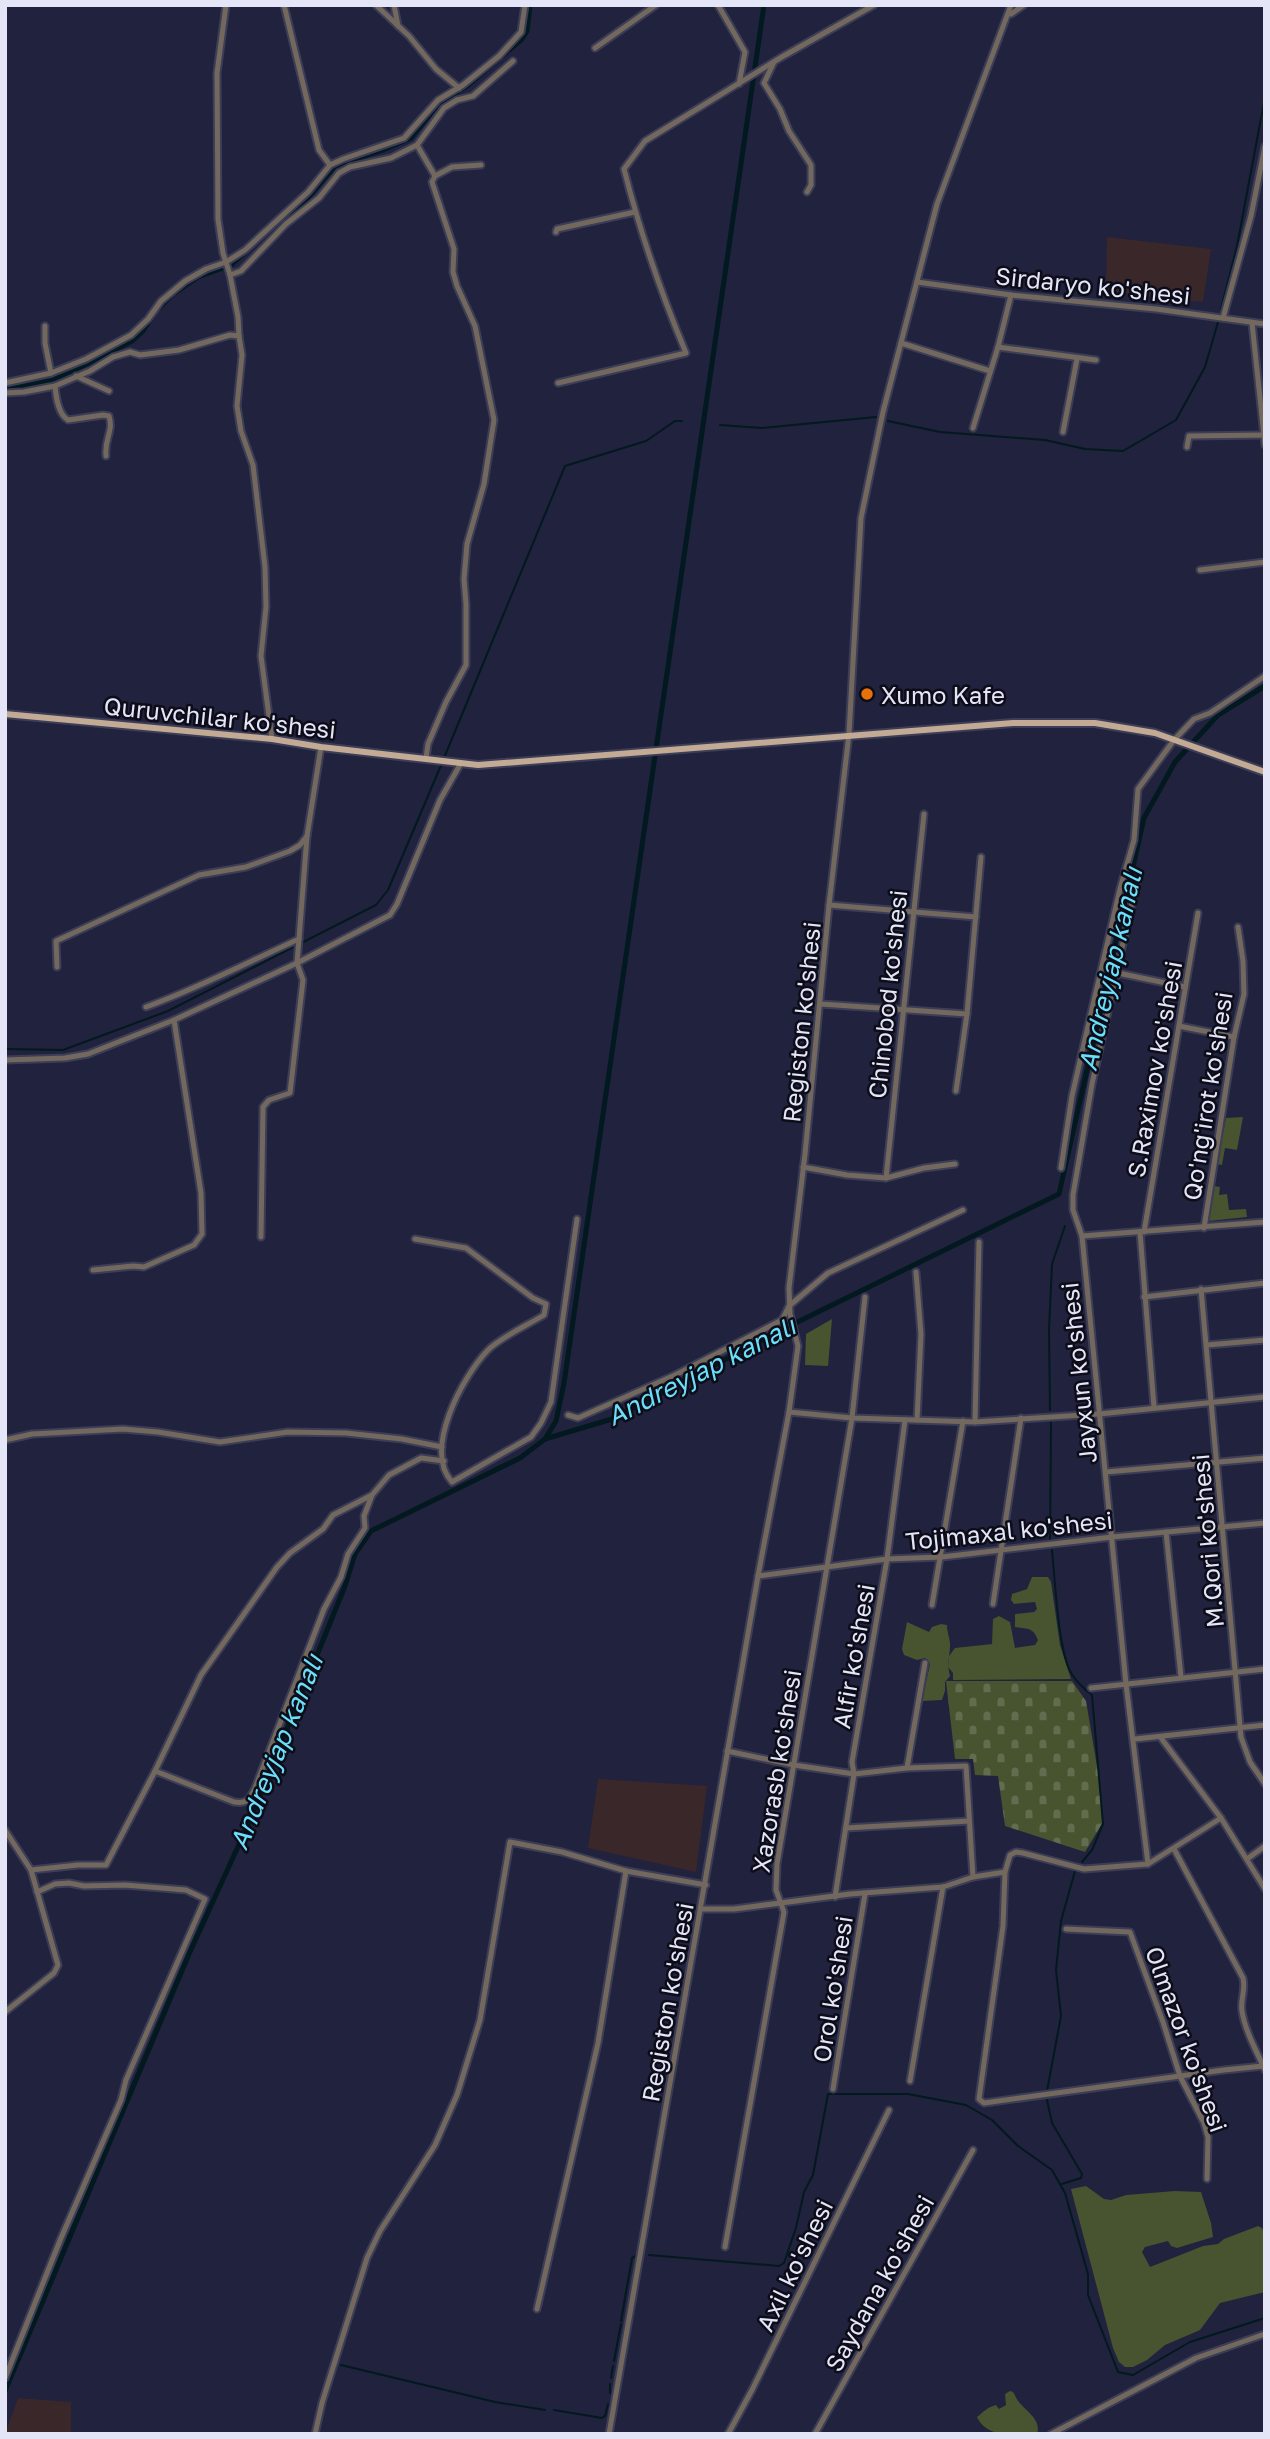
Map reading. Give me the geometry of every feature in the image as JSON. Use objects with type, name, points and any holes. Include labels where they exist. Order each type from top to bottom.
[{"type":"main road","name":"Quruvchilar ko'shesi","points":[[5,714],[272,739],[478,765],[849,734],[1013,723],[1095,723],[1155,733],[1265,772]]},
{"type":"street","points":[[226,5],[217,74],[218,219],[238,317],[242,355],[237,406],[241,432],[253,465],[265,567],[267,607],[261,656],[272,739]]},
{"type":"street","points":[[285,5],[319,150],[330,165]]},
{"type":"street","points":[[376,5],[409,36],[436,69],[459,88]]},
{"type":"street","points":[[394,5],[398,26]]},
{"type":"street","points":[[5,383],[51,373],[86,359],[131,335],[148,319],[161,301],[185,281],[245,250],[308,192],[330,165],[404,138],[438,100],[459,88],[499,56],[521,32],[525,5]]},
{"type":"street","points":[[594,48],[656,5]]},
{"type":"street","points":[[718,5],[746,52],[741,83]]},
{"type":"street","points":[[558,383],[685,353],[654,272],[624,169],[645,141],[874,5]]},
{"type":"street","name":"Registon ko'shesi","points":[[610,2434],[727,1751],[789,1412],[798,1346],[790,1314],[789,1288],[849,734],[860,518],[883,412],[937,204],[1012,5]]},
{"type":"street","points":[[1009,16],[1024,5]]},
{"type":"street","points":[[230,275],[241,271],[286,224],[319,198],[339,173],[350,167],[391,158],[417,145],[444,108],[457,100],[473,96],[513,61]]},
{"type":"street","points":[[774,62],[764,83],[780,109],[789,131],[811,165],[811,185],[807,192]]},
{"type":"street","points":[[417,145],[435,176]]},
{"type":"street","points":[[1223,318],[1251,216],[1265,146]]},
{"type":"street","points":[[428,759],[428,744],[466,665],[464,579],[467,544],[484,484],[494,420],[475,326],[453,272],[454,249],[432,182],[435,176],[452,167],[481,164]]},
{"type":"street","points":[[556,232],[557,229],[635,212]]},
{"type":"street","name":"Sirdaryo ko'shesi","points":[[917,282],[1265,324]]},
{"type":"street","points":[[973,428],[1011,295]]},
{"type":"street","points":[[1252,323],[1265,445]]},
{"type":"street","points":[[44,326],[51,373]]},
{"type":"street","points":[[5,393],[55,386],[113,357],[130,352],[140,355],[172,351],[230,335],[239,336]]},
{"type":"street","points":[[901,343],[990,371]]},
{"type":"street","points":[[998,347],[1096,360]]},
{"type":"street","points":[[1063,432],[1077,359]]},
{"type":"street","points":[[76,376],[109,391]]},
{"type":"street","points":[[55,386],[58,402],[68,420],[109,416],[111,431],[105,443],[106,456]]},
{"type":"street","points":[[1188,447],[1189,436],[1264,431]]},
{"type":"street","points":[[1200,570],[1265,562]]},
{"type":"street","points":[[1061,1168],[1080,1059],[1134,840],[1138,789],[1174,740],[1194,719],[1210,713],[1265,676]]},
{"type":"street","points":[[261,1237],[262,1107],[269,1100],[290,1093],[303,980],[298,963],[307,836],[321,747]]},
{"type":"street","points":[[5,1060],[20,1057],[65,1058],[88,1054],[174,1020],[298,963],[390,915],[440,800],[461,763]]},
{"type":"street","name":"Chinobod ko'shesi","points":[[886,1178],[924,814]]},
{"type":"street","points":[[57,967],[56,941],[75,931],[199,875],[246,867],[290,851],[300,845],[307,836]]},
{"type":"street","points":[[956,1091],[967,1014],[981,857]]},
{"type":"street","name":"Jayxun ko'shesi","points":[[1136,884],[1092,1084],[1073,1195],[1073,1210],[1082,1236],[1126,1684],[1135,1739],[1148,1864]]},
{"type":"street","points":[[829,905],[976,917]]},
{"type":"street","name":"S.Raximov ko'shesi","points":[[1154,1407],[1144,1297],[1142,1232],[1198,913]]},
{"type":"street","name":"Qo'ng'irot ko'shesi","points":[[1204,1228],[1234,1037],[1244,994],[1238,928]]},
{"type":"street","points":[[146,1007],[192,990],[299,939]]},
{"type":"street","points":[[1118,974],[1185,987]]},
{"type":"street","points":[[821,1004],[902,1012],[967,1014]]},
{"type":"street","points":[[93,1270],[132,1266],[144,1268],[194,1245],[202,1234],[201,1193],[174,1020]]},
{"type":"street","points":[[1179,1026],[1234,1037]]},
{"type":"street","points":[[803,1167],[847,1175],[886,1178],[924,1168],[955,1164]]},
{"type":"street","points":[[568,1415],[579,1419],[675,1375],[782,1320],[789,1307],[828,1273],[963,1210]]},
{"type":"street","points":[[415,1239],[466,1248],[533,1298],[546,1304],[544,1315],[490,1348],[467,1379],[452,1407],[442,1447],[444,1472],[452,1482],[531,1437],[551,1402],[577,1219]]},
{"type":"street","points":[[1082,1236],[1265,1222]]},
{"type":"street","points":[[975,1422],[979,1242]]},
{"type":"street","points":[[916,1272],[921,1334],[918,1420]]},
{"type":"street","points":[[1144,1297],[1265,1283]]},
{"type":"street","name":"M.Qori ko'shesi","points":[[1201,1289],[1240,1727],[1243,1748],[1265,1784]]},
{"type":"street","name":"Xazorasb ko'shesi","points":[[725,2247],[784,1912],[776,1890],[777,1864],[852,1418],[865,1297]]},
{"type":"street","points":[[1207,1345],[1265,1340]]},
{"type":"street","points":[[789,1412],[852,1418],[975,1422],[1099,1414],[1265,1396]]},
{"type":"street","points":[[993,1604],[1021,1418]]},
{"type":"street","name":"Alfir ko'shesi","points":[[835,1897],[854,1774],[852,1762],[887,1559],[905,1420]]},
{"type":"street","points":[[932,1605],[963,1421]]},
{"type":"street","points":[[5,1440],[32,1434],[123,1429],[220,1442],[288,1432],[346,1433],[402,1439],[442,1447]]},
{"type":"street","points":[[155,1771],[234,1802],[248,1801],[324,1609],[341,1577],[348,1554],[365,1528],[364,1516],[372,1495],[389,1475],[421,1458],[444,1461]]},
{"type":"street","points":[[1106,1472],[1265,1458]]},
{"type":"street","points":[[31,1870],[106,1865],[111,1860],[201,1675],[277,1567],[290,1553],[323,1529],[332,1515],[372,1495]]},
{"type":"street","name":"Tojimaxal ko'shesi","points":[[758,1576],[887,1559],[942,1557],[1265,1523]]},
{"type":"street","points":[[1166,1532],[1181,1678]]},
{"type":"street","points":[[907,1768],[925,1663]]},
{"type":"street","points":[[1091,1688],[1265,1669]]},
{"type":"street","points":[[1135,1739],[1265,1724]]},
{"type":"street","points":[[1161,1738],[1220,1818],[1265,1889]]},
{"type":"street","points":[[727,1751],[854,1774],[907,1768],[966,1766],[973,1877]]},
{"type":"street","points":[[1174,1849],[1243,1978],[1243,2017],[1264,2068],[1180,2076],[984,2104],[979,2099],[1003,1926],[1005,1872],[1010,1855],[1023,1853],[1084,1869],[1148,1864],[1220,1818]]},
{"type":"street","points":[[846,1828],[969,1821]]},
{"type":"street","points":[[5,1830],[31,1870],[58,1965],[54,1973],[5,2012]]},
{"type":"street","points":[[315,2434],[367,2258],[380,2231],[435,2145],[457,2095],[480,2020],[510,1842],[562,1852],[625,1871],[706,1885]]},
{"type":"street","points":[[1247,1859],[1265,1846]]},
{"type":"street","points":[[537,2309],[598,2043],[625,1871]]},
{"type":"street","points":[[701,1909],[782,1905],[943,1887],[973,1877],[1005,1872]]},
{"type":"street","points":[[5,2378],[61,2238],[121,2100],[126,2080],[205,1899],[186,1890],[125,1885],[55,1884],[37,1892]]},
{"type":"street","points":[[910,2081],[943,1887]]},
{"type":"street","name":"Orol ko'shesi","points":[[833,2089],[865,1894]]},
{"type":"street","name":"Olmazor ko'shesi","points":[[1066,1929],[1130,1932],[1180,2076],[1204,2123],[1208,2137],[1207,2179]]},
{"type":"street","name":"Axil ko'shesi","points":[[728,2434],[889,2110]]},
{"type":"street","name":"Saydana ko'shesi","points":[[815,2434],[973,2150]]},
{"type":"street","points":[[1051,2434],[1196,2358],[1265,2333]]},
{"type":"shaded area","points":[[1107,237],[1211,249],[1203,302],[1106,291]]},
{"type":"shaded area","points":[[598,1779],[707,1786],[696,1872],[588,1848]]},
{"type":"shaded area","points":[[18,2398],[71,2402],[71,2434],[5,2434]]},
{"type":"green space","points":[[1243,1117],[1237,1150],[1225,1148],[1222,1165],[1217,1164],[1226,1118]]},
{"type":"green space","points":[[1214,1186],[1220,1187],[1219,1195],[1227,1194],[1229,1210],[1246,1209],[1247,1217],[1209,1221]]},
{"type":"green space","points":[[832,1319],[828,1366],[805,1365],[806,1334]]},
{"type":"green space","points":[[1032,1577],[1048,1577],[1051,1582],[1060,1645],[1071,1679],[953,1680],[953,1673],[948,1667],[949,1656],[955,1648],[992,1644],[993,1619],[999,1616],[1010,1622],[1015,1648],[1035,1645],[1038,1640],[1032,1631],[1015,1627],[1015,1614],[1034,1612],[1037,1609],[1035,1602],[1014,1604],[1011,1600],[1012,1594],[1027,1589]]},
{"type":"green space","points":[[907,1622],[929,1632],[932,1627],[947,1625],[950,1676],[945,1682],[942,1700],[922,1701],[930,1664],[925,1658],[917,1660],[904,1655],[902,1649]]},
{"type":"green space","points":[[946,1681],[1072,1681],[1086,1701],[1099,1778],[1103,1822],[1085,1852],[1005,1826],[998,1776],[975,1775],[973,1759],[955,1759]]},
{"type":"green space","points":[[1086,2186],[1104,2199],[1111,2200],[1126,2195],[1201,2192],[1213,2237],[1177,2248],[1171,2246],[1168,2241],[1145,2247],[1142,2252],[1150,2267],[1203,2246],[1218,2244],[1258,2226],[1262,2228],[1265,2234],[1265,2292],[1220,2303],[1200,2330],[1165,2345],[1147,2360],[1133,2367],[1125,2367],[1119,2362],[1113,2348],[1071,2189]]},
{"type":"green space","points":[[1010,2391],[1035,2420],[1037,2434],[995,2432],[982,2424],[977,2417],[993,2406],[996,2405],[999,2409],[1006,2405],[1005,2394]]},
{"type":"waterway","points":[[276,225],[307,199],[335,166],[411,138],[440,102],[467,86],[521,40],[527,31],[530,5]]},
{"type":"waterway","points":[[545,1439],[556,1421],[564,1383],[764,5]]},
{"type":"waterway","points":[[1221,309],[1237,246],[1265,97]]},
{"type":"waterway","points":[[158,309],[172,295],[198,277],[231,265],[248,250]]},
{"type":"waterway","points":[[5,390],[50,381],[73,371],[132,341],[152,317]]},
{"type":"waterway","points":[[888,421],[940,432],[1045,440],[1085,449],[1123,451],[1176,420],[1205,367],[1218,322]]},
{"type":"waterway","points":[[720,425],[762,428],[876,417]]},
{"type":"waterway","points":[[444,758],[565,466],[646,441],[675,421],[682,421]]},
{"type":"waterway","name":"Andreyjap kanalı","points":[[5,2391],[189,1954],[251,1818],[345,1586],[355,1554],[371,1531],[520,1458],[545,1439],[612,1419],[777,1332],[1059,1194],[1144,818],[1175,762],[1218,715],[1265,686]]},
{"type":"waterway","points":[[5,1049],[63,1050],[168,1011],[376,905],[388,890],[442,763]]},
{"type":"waterway","points":[[1050,1410],[1052,1264],[1065,1226]]},
{"type":"waterway","points":[[1050,1540],[1051,1422]]},
{"type":"waterway","points":[[1052,1550],[1066,1660],[1074,1678],[1092,1695],[1103,1824],[1092,1850],[1082,1862]]},
{"type":"waterway","points":[[1047,2091],[1061,2016],[1056,1970],[1061,1921],[1075,1871]]},
{"type":"waterway","points":[[649,2255],[779,2266],[784,2263],[804,2192],[813,2175],[828,2094],[908,2094],[966,2105],[992,2120],[1018,2146],[1052,2170],[1065,2193],[1088,2274],[1088,2295],[1118,2372],[1133,2375],[1190,2342],[1265,2318]]},
{"type":"waterway","points":[[1047,2100],[1052,2123],[1082,2174],[1081,2178],[1062,2184]]},
{"type":"waterway","points":[[621,2321],[632,2258],[636,2256]]},
{"type":"waterway","points":[[614,2361],[621,2324]]},
{"type":"waterway","points":[[341,2365],[495,2402],[545,2410]]},
{"type":"waterway","points":[[611,2378],[613,2366]]},
{"type":"waterway","points":[[610,2384],[610,2393]]},
{"type":"waterway","points":[[554,2410],[602,2418],[608,2404]]},
{"type":"place","name":"Xumo Kafe","points":[[867,694]]}]
